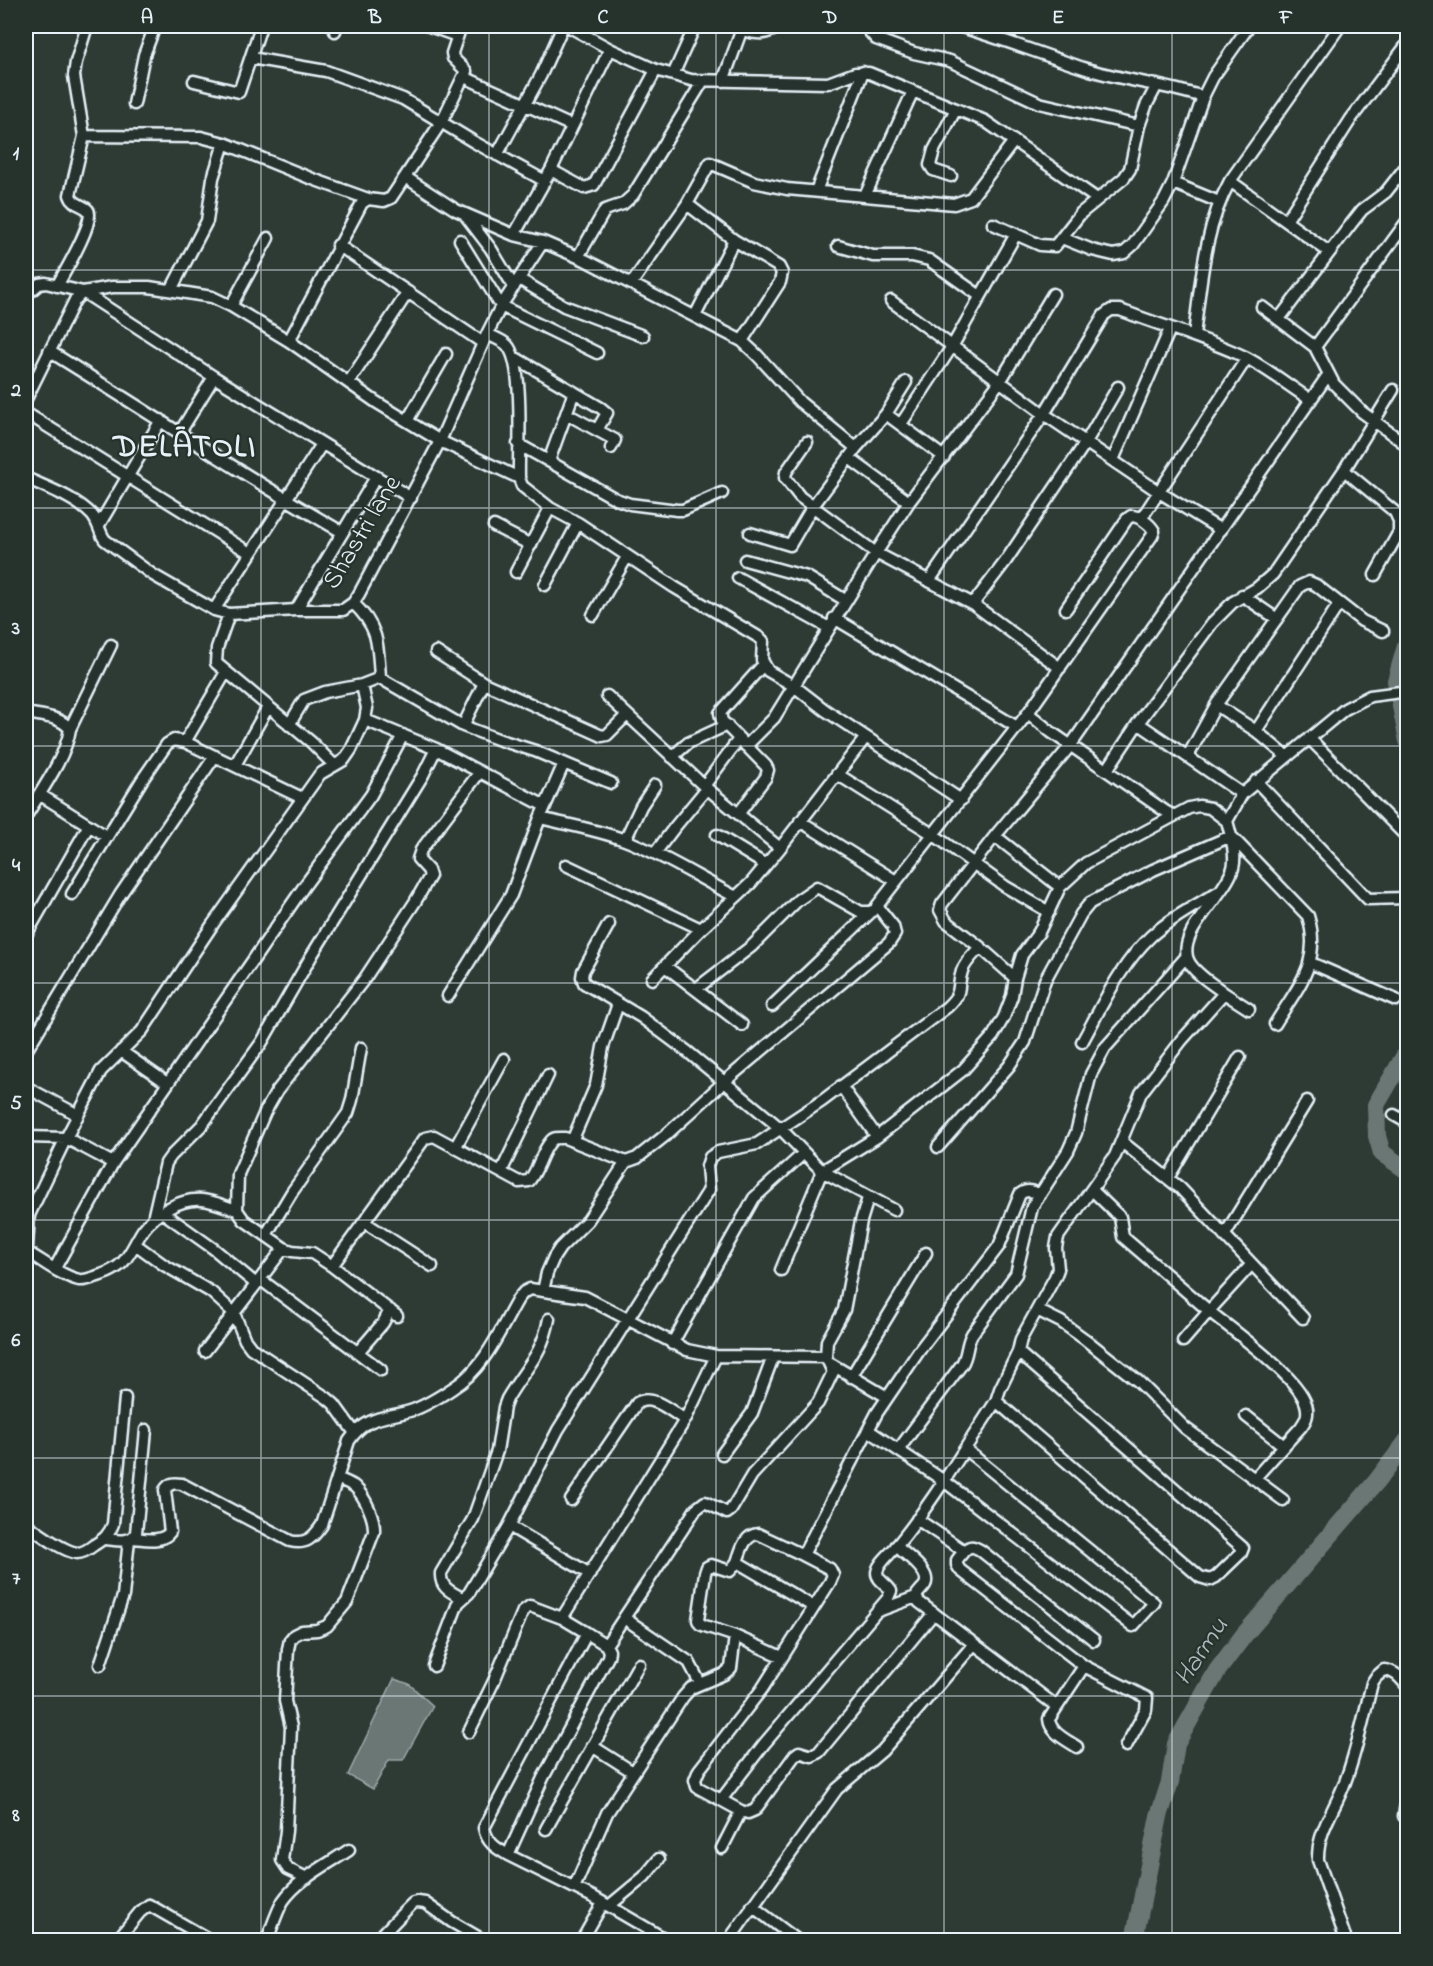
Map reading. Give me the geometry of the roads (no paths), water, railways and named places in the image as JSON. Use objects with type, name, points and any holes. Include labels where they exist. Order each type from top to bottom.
[{"type":"street","points":[[57,286],[90,215],[88,210],[72,201],[69,195],[84,136],[74,76],[87,26]]},
{"type":"street","points":[[134,104],[144,55],[155,26]]},
{"type":"street","points":[[194,81],[239,92],[261,26]]},
{"type":"street","points":[[84,136],[201,137],[224,143],[368,199],[384,201],[390,198],[442,121],[466,71],[453,58],[452,53],[459,31],[429,26]]},
{"type":"street","points":[[497,155],[525,106],[562,26]]},
{"type":"street","points":[[568,26],[656,70],[691,80],[828,82],[862,72],[869,73],[985,121],[1097,199]]},
{"type":"street","points":[[673,75],[695,26]]},
{"type":"street","points":[[723,81],[742,28],[763,34],[781,26]]},
{"type":"street","points":[[869,26],[868,30],[876,39],[914,53],[950,61],[1039,103],[1139,126]]},
{"type":"street","points":[[958,26],[1122,79],[1171,87],[1203,97]]},
{"type":"street","points":[[979,32],[990,26]]},
{"type":"street","points":[[1062,238],[1092,250],[1113,255],[1124,254],[1164,201],[1173,183],[1203,97],[1213,77],[1249,26]]},
{"type":"street","points":[[1194,335],[1204,256],[1208,198],[1230,181],[1340,26]]},
{"type":"street","points":[[1286,222],[1352,119],[1407,43]]},
{"type":"street","points":[[514,235],[545,181],[610,49]]},
{"type":"street","points":[[251,58],[326,71],[403,99],[545,181]]},
{"type":"street","points":[[550,170],[584,188],[594,185],[656,70]]},
{"type":"street","points":[[816,191],[862,72]]},
{"type":"street","points":[[464,77],[572,126]]},
{"type":"street","points":[[578,257],[605,210],[623,204],[633,195],[704,81]]},
{"type":"street","points":[[993,224],[1048,247],[1055,246],[1081,213],[1124,178],[1130,169],[1139,126],[1157,85]]},
{"type":"street","points":[[865,196],[913,91]]},
{"type":"street","points":[[951,176],[933,170],[930,165],[934,150],[956,109]]},
{"type":"street","points":[[632,283],[687,204],[710,163],[754,182],[787,189],[954,204],[970,198],[1014,141]]},
{"type":"street","points":[[171,290],[207,221],[213,178],[224,143]]},
{"type":"street","points":[[1279,319],[1362,210],[1386,192],[1407,164]]},
{"type":"street","points":[[405,177],[442,202],[464,213],[514,235],[543,242],[578,257],[741,341],[800,402],[856,448]]},
{"type":"street","points":[[1230,181],[1329,252]]},
{"type":"street","points":[[1173,183],[1208,198]]},
{"type":"street","points":[[289,341],[338,245],[362,203],[368,199]]},
{"type":"street","points":[[687,204],[734,240],[779,267],[782,273],[780,282],[741,341]]},
{"type":"street","points":[[464,213],[516,283],[564,306],[643,336]]},
{"type":"street","points":[[1314,347],[1407,220]]},
{"type":"street","points":[[901,424],[953,345],[1016,234]]},
{"type":"street","points":[[231,306],[268,238]]},
{"type":"street","points":[[460,240],[501,306],[597,353]]},
{"type":"street","points":[[695,316],[734,240]]},
{"type":"street","name":"Shastri lane","points":[[26,478],[78,503],[99,525],[100,533],[105,540],[153,575],[214,610],[229,614],[343,610],[353,603],[411,498],[440,441],[501,306],[543,242]]},
{"type":"street","points":[[338,245],[408,292],[485,338],[508,346],[514,357],[520,411],[518,444],[519,478],[522,486],[550,508],[578,523],[627,557],[759,638],[763,642],[763,665],[768,671],[794,686],[961,800]]},
{"type":"street","points":[[838,246],[873,256],[912,256],[929,260],[980,296]]},
{"type":"street","points":[[26,294],[39,284],[46,283],[83,292],[214,377],[411,498]]},
{"type":"street","points":[[26,399],[75,300],[83,292],[112,287],[149,287],[171,290],[212,297],[231,306],[289,341],[376,402],[440,441],[519,478]]},
{"type":"street","points":[[349,382],[408,292]]},
{"type":"street","points":[[655,853],[742,742],[774,718],[845,600],[909,502],[1001,380],[1053,294]]},
{"type":"street","points":[[891,301],[928,330],[1001,380],[1044,414],[1159,492],[1221,530]]},
{"type":"street","points":[[1262,307],[1314,347],[1334,384],[1374,421],[1407,446]]},
{"type":"street","points":[[928,581],[1044,414],[1104,315],[1111,310],[1120,310],[1170,329],[1194,335],[1247,358],[1311,400]]},
{"type":"street","points":[[1113,460],[1170,329]]},
{"type":"street","points":[[49,351],[285,500],[342,532]]},
{"type":"street","points":[[407,421],[446,354]]},
{"type":"street","points":[[514,357],[607,413],[597,430]]},
{"type":"street","points":[[1142,519],[1247,358]]},
{"type":"street","points":[[1015,978],[946,921],[940,910],[995,836],[1071,745],[1328,375]]},
{"type":"street","points":[[180,432],[214,377]]},
{"type":"street","points":[[750,533],[790,545],[813,506],[856,448],[886,414],[906,382]]},
{"type":"street","points":[[973,604],[1005,562],[1086,442],[1118,387]]},
{"type":"street","points":[[1107,771],[1138,723],[1212,623],[1233,602],[1257,588],[1273,574],[1344,471],[1393,390]]},
{"type":"street","points":[[549,461],[574,392]]},
{"type":"street","points":[[26,413],[250,553]]},
{"type":"street","points":[[567,414],[615,441],[611,448]]},
{"type":"street","points":[[886,414],[944,457]]},
{"type":"street","points":[[99,525],[161,420]]},
{"type":"street","points":[[807,442],[786,472],[785,478],[800,496],[876,553],[973,604],[1060,668]]},
{"type":"street","points":[[214,610],[322,444]]},
{"type":"street","points":[[518,444],[616,499],[630,504],[683,510],[722,493]]},
{"type":"street","points":[[849,458],[909,502]]},
{"type":"street","points":[[1344,471],[1395,512],[1399,521],[1400,532],[1375,575]]},
{"type":"street","points":[[296,610],[376,477]]},
{"type":"street","points":[[516,572],[550,508]]},
{"type":"street","points":[[772,1006],[874,909],[1028,714],[1152,536],[1154,531],[1142,519],[1131,516],[1127,519],[1066,609]]},
{"type":"street","points":[[545,585],[578,523]]},
{"type":"street","points":[[494,526],[531,545]]},
{"type":"street","points":[[593,615],[627,557]]},
{"type":"street","points":[[745,560],[807,577],[845,600]]},
{"type":"street","points":[[738,578],[832,623],[1017,727]]},
{"type":"street","points":[[1188,756],[1216,705],[1300,586],[1309,582],[1316,585],[1362,621],[1383,631]]},
{"type":"street","points":[[1242,595],[1277,619]]},
{"type":"street","points":[[353,603],[364,613],[378,640],[380,678]]},
{"type":"street","points":[[1256,731],[1339,604]]},
{"type":"street","points":[[229,614],[216,654],[220,668],[311,742],[334,765]]},
{"type":"street","points":[[26,816],[61,754],[70,729],[111,645]]},
{"type":"street","points":[[436,652],[484,683],[602,736],[607,735],[627,715]]},
{"type":"street","points":[[739,813],[766,777],[768,770],[720,717],[722,709],[763,665]]},
{"type":"street","points":[[186,742],[226,672]]},
{"type":"street","points":[[289,725],[304,700],[325,692],[362,685],[380,678]]},
{"type":"street","points":[[380,678],[463,726],[611,783]]},
{"type":"street","points":[[463,726],[484,683]]},
{"type":"street","points":[[26,1265],[29,1215],[101,1071],[142,1031],[213,924],[320,774],[344,760],[351,750],[365,720],[367,708],[362,685]]},
{"type":"street","points":[[1227,821],[1242,794],[1345,709],[1370,696],[1406,691]]},
{"type":"street","points":[[607,696],[705,787],[780,848]]},
{"type":"street","points":[[1216,705],[1256,731],[1286,756]]},
{"type":"street","points":[[235,765],[268,707]]},
{"type":"street","points":[[26,713],[66,723],[70,729]]},
{"type":"street","points":[[1028,714],[1174,816]]},
{"type":"street","points":[[365,720],[436,749],[545,807]]},
{"type":"street","points":[[1138,723],[1242,794]]},
{"type":"street","points":[[672,757],[688,743],[727,726]]},
{"type":"street","points":[[55,1269],[113,1163],[305,885],[371,795],[403,735]]},
{"type":"street","points":[[652,979],[766,865],[866,737]]},
{"type":"street","points":[[1309,738],[1404,834]]},
{"type":"street","points":[[72,894],[106,836],[167,744],[174,740],[186,742],[302,798]]},
{"type":"street","points":[[158,1215],[166,1163],[202,1125],[262,1042],[312,955],[423,776],[436,749]]},
{"type":"street","points":[[26,1051],[120,895],[215,756]]},
{"type":"street","points":[[448,996],[511,895],[564,763]]},
{"type":"street","points":[[358,1352],[394,1313],[312,1253],[284,1248],[244,1220],[237,1210],[238,1174],[265,1112],[278,1091],[364,978],[415,902],[430,876],[428,870],[418,859],[421,850],[479,773]]},
{"type":"street","points":[[837,774],[934,835],[1006,887],[1049,912]]},
{"type":"street","points":[[1256,781],[1368,899],[1406,898]]},
{"type":"street","points":[[625,840],[641,806],[656,785]]},
{"type":"street","points":[[39,794],[106,836]]},
{"type":"street","points":[[781,1270],[822,1171],[877,1137],[963,1071],[993,1036],[1012,996],[1022,955],[1039,932],[1060,887],[1086,862],[1189,808],[1199,806],[1210,808],[1227,821],[1234,857],[1233,868],[1223,889],[1189,936],[1185,951],[1186,957],[1199,974],[1249,1009]]},
{"type":"street","points":[[540,818],[598,831],[625,840],[655,853],[736,897]]},
{"type":"street","points":[[800,821],[896,881]]},
{"type":"street","points":[[26,935],[89,825]]},
{"type":"street","points":[[717,835],[766,865]]},
{"type":"street","points":[[995,836],[1060,887]]},
{"type":"street","points":[[1231,836],[1308,916],[1312,929],[1311,963],[1275,1024]]},
{"type":"street","points":[[938,1147],[1009,1066],[1025,1042],[1046,980],[1090,903],[1153,870],[1231,836]]},
{"type":"street","points":[[566,865],[701,930]]},
{"type":"street","points":[[696,989],[753,945],[798,900],[817,887],[861,912],[874,909]]},
{"type":"street","points":[[1082,1041],[1126,965],[1139,948],[1170,922],[1223,889]]},
{"type":"street","points":[[543,1291],[554,1257],[588,1220],[626,1162],[637,1158],[666,1135],[724,1082],[889,943],[895,934],[893,926],[874,909]]},
{"type":"street","points":[[609,924],[582,977],[584,983],[641,1017],[679,1045],[780,1128],[822,1171],[868,1198],[894,1210]]},
{"type":"street","points":[[434,1666],[454,1609],[468,1593],[509,1526],[558,1430],[709,1190],[707,1166],[710,1157],[718,1152],[757,1144],[841,1086],[956,999],[960,989],[962,971],[980,947]]},
{"type":"street","points":[[899,1449],[962,1364],[966,1358],[972,1334],[1016,1274],[1032,1207],[1068,1151],[1076,1133],[1091,1074],[1105,1047],[1186,957]]},
{"type":"street","points":[[1311,963],[1396,1000]]},
{"type":"street","points":[[665,966],[742,1025]]},
{"type":"street","points":[[721,1800],[764,1744],[888,1598],[891,1591],[878,1577],[879,1566],[917,1519],[966,1450],[996,1401],[1018,1352],[1021,1339],[1058,1269],[1056,1248],[1058,1237],[1115,1156],[1141,1093],[1151,1078],[1224,993]]},
{"type":"street","points":[[572,1141],[596,1084],[603,1047],[618,1004]]},
{"type":"street","points":[[266,1235],[292,1192],[348,1113],[361,1047]]},
{"type":"street","points":[[121,1051],[167,1083]]},
{"type":"street","points":[[1168,1178],[1240,1057]]},
{"type":"street","points":[[455,1148],[504,1059]]},
{"type":"street","points":[[501,1172],[548,1075]]},
{"type":"street","points":[[841,1086],[877,1137]]},
{"type":"street","points":[[26,1087],[78,1115]]},
{"type":"street","points":[[1224,1236],[1307,1101]]},
{"type":"street","points":[[1394,1115],[1407,1123]]},
{"type":"street","points":[[332,1266],[425,1138],[434,1136],[519,1182],[529,1181],[535,1174],[551,1140],[557,1137],[626,1162]]},
{"type":"street","points":[[26,1137],[66,1138],[113,1163]]},
{"type":"street","points":[[1122,1142],[1190,1198],[1251,1265],[1304,1318]]},
{"type":"street","points":[[672,1344],[754,1198],[804,1153]]},
{"type":"street","points":[[1092,1190],[1120,1217],[1123,1237],[1282,1371],[1299,1389],[1307,1408],[1307,1418],[1254,1479]]},
{"type":"street","points":[[802,1555],[886,1397],[999,1246],[1020,1194],[1031,1191],[1040,1195]]},
{"type":"street","points":[[606,1645],[700,1504],[711,1503],[727,1513],[731,1510],[752,1475],[818,1402],[833,1372],[828,1361],[827,1341],[844,1310],[861,1221],[868,1198]]},
{"type":"street","points":[[27,1252],[55,1269],[82,1281],[120,1267],[158,1215],[192,1200],[204,1200],[237,1210]]},
{"type":"street","points":[[158,1215],[214,1249],[381,1370]]},
{"type":"street","points":[[364,1222],[432,1266]]},
{"type":"street","points":[[135,1244],[164,1265],[211,1292],[234,1313],[244,1340],[251,1348],[327,1398],[355,1432]]},
{"type":"street","points":[[205,1351],[284,1248]]},
{"type":"street","points":[[851,1377],[926,1253]]},
{"type":"street","points":[[1183,1341],[1251,1265]]},
{"type":"street","points":[[26,1524],[68,1550],[77,1553],[105,1539],[160,1539],[170,1532],[165,1490],[168,1485],[174,1483],[182,1484],[290,1541],[298,1543],[307,1541],[322,1525],[349,1442],[355,1432],[373,1419],[412,1410],[455,1387],[481,1363],[518,1299],[530,1289],[585,1297],[687,1350],[716,1356],[828,1361],[886,1397]]},
{"type":"street","points":[[1037,1310],[1061,1322],[1086,1340],[1139,1383],[1185,1428],[1283,1500]]},
{"type":"street","points":[[462,1598],[445,1588],[441,1581],[441,1573],[473,1519],[497,1451],[507,1399],[538,1353],[549,1319]]},
{"type":"street","points":[[996,1401],[1200,1577],[1210,1580],[1216,1577],[1241,1553],[1243,1548],[1018,1352]]},
{"type":"street","points":[[562,1618],[686,1420],[716,1356]]},
{"type":"street","points":[[722,1454],[752,1413],[773,1357]]},
{"type":"street","points":[[105,1539],[113,1524],[125,1398]]},
{"type":"street","points":[[571,1500],[641,1400],[651,1400],[686,1420]]},
{"type":"street","points":[[1246,1416],[1284,1446]]},
{"type":"street","points":[[100,1665],[123,1596],[131,1539],[136,1533],[146,1430]]},
{"type":"street","points":[[868,1430],[944,1481],[1133,1626],[1154,1603],[966,1450]]},
{"type":"street","points":[[307,1878],[288,1869],[282,1860],[286,1831],[291,1727],[285,1701],[288,1649],[294,1635],[327,1626],[347,1602],[375,1524],[362,1496],[351,1485],[337,1478]]},
{"type":"street","points":[[917,1519],[964,1551]]},
{"type":"street","points":[[509,1526],[590,1574]]},
{"type":"street","points":[[782,1657],[735,1636],[700,1624],[698,1620],[707,1567],[711,1565],[730,1571],[737,1562],[747,1539],[753,1534],[758,1534],[830,1569],[833,1575],[814,1607],[762,1689],[695,1777],[697,1787],[748,1813],[755,1810],[795,1755],[799,1752],[812,1756],[819,1752],[934,1613]]},
{"type":"street","points":[[896,1546],[923,1571],[926,1577],[925,1585],[916,1598]]},
{"type":"street","points":[[1094,1640],[981,1550],[974,1546],[968,1547],[957,1560],[960,1570],[1084,1666],[1147,1698],[1146,1710],[1126,1746]]},
{"type":"street","points":[[737,1562],[814,1607]]},
{"type":"street","points":[[878,1611],[916,1598]]},
{"type":"street","points":[[916,1598],[918,1602],[1056,1706]]},
{"type":"street","points":[[469,1732],[494,1681],[523,1611],[530,1606],[562,1618],[606,1645],[609,1651],[605,1663],[543,1778],[508,1855]]},
{"type":"street","points":[[624,1618],[689,1662],[700,1683]]},
{"type":"street","points":[[587,1633],[484,1828],[488,1842],[508,1855],[574,1887],[667,1941]]},
{"type":"street","points":[[574,1887],[607,1813],[683,1697],[691,1688],[724,1674],[731,1668],[735,1636]]},
{"type":"street","points":[[729,1941],[837,1789],[882,1751],[974,1644]]},
{"type":"street","points":[[546,1829],[639,1664]]},
{"type":"street","points":[[1077,1747],[1049,1726],[1049,1719],[1084,1666]]},
{"type":"street","points":[[1346,1941],[1318,1860],[1317,1846],[1346,1779],[1372,1683],[1384,1670],[1396,1674],[1407,1687]]},
{"type":"street","points":[[592,1746],[633,1772]]},
{"type":"street","points":[[1404,1816],[1407,1791]]},
{"type":"street","points":[[722,1848],[741,1811]]},
{"type":"street","points":[[267,1941],[283,1901],[307,1878],[349,1850]]},
{"type":"street","points":[[582,1941],[606,1905],[644,1877],[659,1859]]},
{"type":"street","points":[[377,1941],[413,1903],[418,1902],[425,1903],[483,1941]]},
{"type":"street","points":[[117,1941],[140,1911],[149,1905],[210,1941]]},
{"type":"street","points":[[752,1906],[797,1941]]},
{"type":"waterway","name":"Harmu","points":[[1408,639],[1396,681],[1408,741]]},
{"type":"waterway","name":"Harmu","points":[[1408,1050],[1376,1105],[1377,1136],[1382,1153],[1408,1171]]},
{"type":"waterway","name":"Harmu","points":[[1134,1940],[1159,1816],[1170,1782],[1176,1744],[1217,1671],[1244,1635],[1376,1482],[1408,1440]]},
{"type":"district","name":"DELĀTOLI","points":[[185,448]]}]
